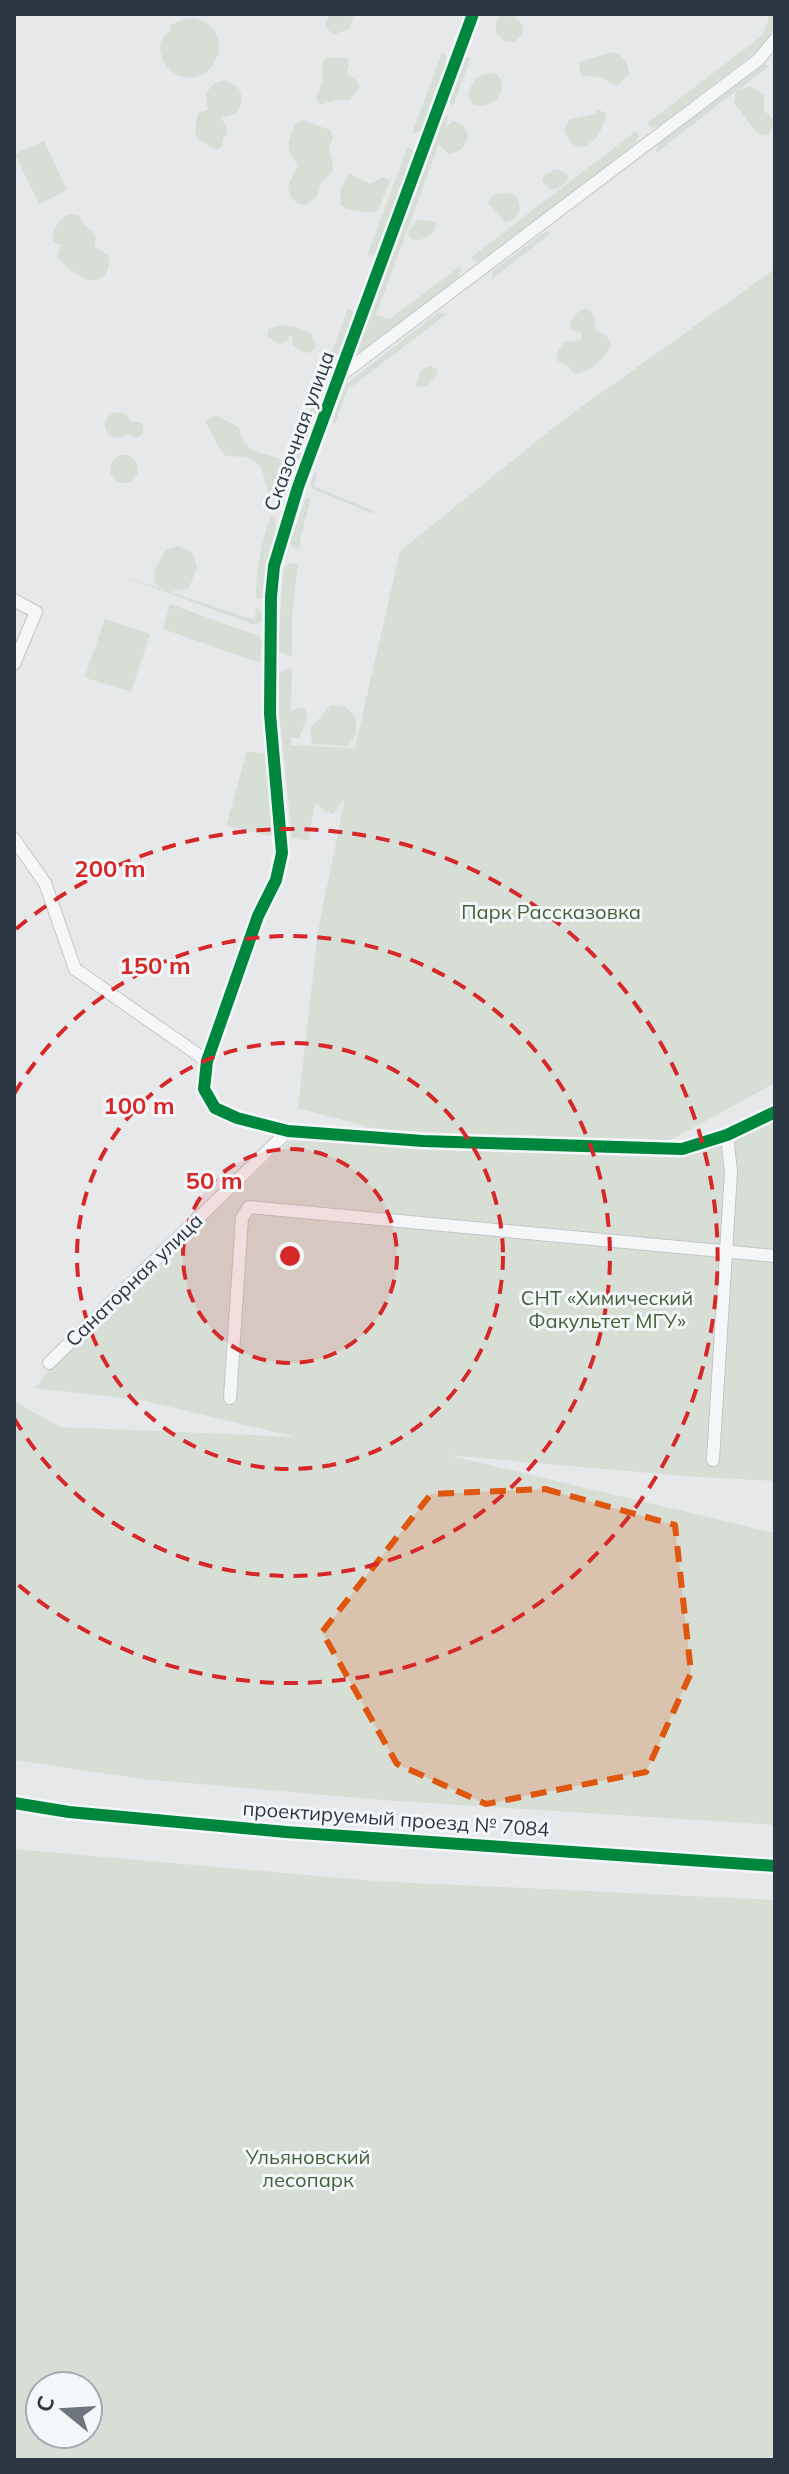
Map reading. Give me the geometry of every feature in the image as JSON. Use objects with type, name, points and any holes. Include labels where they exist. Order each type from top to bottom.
[{"type":"street","name":"Сказочная улица","points":[[207,1061],[258,916],[276,880],[282,853],[270,714],[272,581],[298,487],[473,14]]},
{"type":"street","name":"Сказочная улица","points":[[340,376],[758,60],[775,40]]},
{"type":"street","points":[[14,600],[36,612],[14,664]]},
{"type":"street","points":[[14,839],[45,883],[75,969],[207,1061],[204,1089],[215,1108],[237,1118],[288,1131],[423,1141],[682,1149],[727,1135],[775,1112]]},
{"type":"street","name":"Санаторная улица","points":[[49,1363],[288,1131]]},
{"type":"street","points":[[713,1460],[731,1172],[727,1135]]},
{"type":"street","points":[[230,1398],[242,1218],[249,1207],[775,1256]]},
{"type":"street","name":"проектируемый проезд № 7084","points":[[14,1803],[69,1812],[286,1832],[775,1866]]},
{"type":"highlighted area","points":[[545,1489],[675,1525],[691,1673],[646,1772],[486,1804],[397,1764],[322,1632],[431,1494]]},
{"type":"green space","points":[[329,14],[354,15],[349,29],[335,34],[329,31],[326,24]]},
{"type":"green space","points":[[770,14],[775,14],[775,25],[767,43],[658,127],[646,124],[763,35]]},
{"type":"green space","points":[[501,15],[514,17],[522,24],[523,34],[514,42],[504,41],[497,34],[495,23]]},
{"type":"green space","points":[[187,18],[204,21],[214,30],[219,41],[213,65],[205,73],[193,77],[171,71],[160,51],[161,41],[171,30],[170,25]]},
{"type":"green space","points":[[611,52],[626,62],[629,74],[617,86],[599,77],[580,73],[579,62]]},
{"type":"green space","points":[[442,53],[447,62],[423,128],[412,133]]},
{"type":"green space","points":[[471,57],[453,106],[448,100],[461,62]]},
{"type":"green space","points":[[325,58],[347,58],[347,73],[358,82],[359,89],[349,100],[320,105],[316,99],[323,79]]},
{"type":"green space","points":[[765,64],[769,66],[737,91],[751,86],[764,95],[764,110],[775,122],[768,135],[763,136],[754,129],[734,104],[736,91],[656,153],[658,144]]},
{"type":"green space","points":[[495,73],[502,85],[498,99],[484,106],[474,105],[468,97],[473,82],[479,76]]},
{"type":"green space","points":[[221,81],[233,84],[242,96],[236,113],[222,118],[227,131],[223,146],[216,150],[196,137],[195,129],[198,113],[208,110],[206,96],[209,89]]},
{"type":"green space","points":[[598,110],[607,113],[595,138],[581,148],[572,144],[564,131],[569,120],[594,114]]},
{"type":"green space","points":[[448,117],[445,128],[453,121],[463,125],[467,140],[461,149],[448,154],[439,144],[376,315],[390,319],[459,267],[458,279],[359,354],[357,349],[440,121]]},
{"type":"green space","points":[[302,120],[330,130],[333,137],[329,150],[332,172],[322,182],[317,196],[306,205],[293,200],[288,186],[298,165],[289,150],[289,141],[295,124]]},
{"type":"green space","points":[[636,131],[639,135],[635,144],[482,261],[470,258]]},
{"type":"green space","points":[[44,141],[67,190],[39,204],[15,154]]},
{"type":"green space","points":[[408,146],[413,156],[378,252],[367,256]]},
{"type":"green space","points":[[557,169],[567,174],[568,179],[552,190],[542,179]]},
{"type":"green space","points":[[349,173],[370,184],[384,177],[390,181],[374,213],[346,209],[340,204],[341,188]]},
{"type":"green space","points":[[509,193],[518,198],[520,209],[515,219],[505,222],[488,203],[493,195]]},
{"type":"green space","points":[[69,214],[79,216],[95,236],[94,247],[108,255],[108,269],[98,279],[85,279],[57,257],[61,245],[53,242],[55,229]]},
{"type":"green space","points":[[417,220],[432,221],[436,229],[421,240],[414,240],[408,233]]},
{"type":"green space","points":[[546,231],[551,233],[491,280],[493,271]]},
{"type":"green space","name":"Парк Рассказовка","points":[[775,269],[775,1083],[669,1141],[372,1128],[298,1108],[318,931],[345,798],[333,814],[315,803],[308,841],[292,838],[279,712],[279,674],[292,668],[291,712],[298,707],[305,709],[307,717],[299,738],[291,737],[291,745],[355,748],[400,551],[563,420]]},
{"type":"green space","points":[[348,308],[354,313],[354,318],[328,383],[320,385]]},
{"type":"green space","points":[[586,308],[594,315],[596,330],[606,335],[611,345],[596,364],[574,374],[556,356],[563,342],[580,340],[580,331],[575,332],[570,324],[575,315]]},
{"type":"green space","points":[[439,312],[447,314],[347,390],[333,423],[346,384]]},
{"type":"green space","points":[[282,325],[311,333],[316,347],[311,352],[303,353],[292,344],[293,337],[290,335],[279,344],[267,336],[268,329]]},
{"type":"green space","points":[[431,366],[437,370],[437,375],[426,386],[416,385],[421,370]]},
{"type":"green space","points":[[313,402],[319,410],[318,414],[285,502],[275,507]]},
{"type":"green space","points":[[116,412],[126,414],[131,422],[140,422],[143,434],[136,438],[128,434],[119,438],[110,436],[106,422]]},
{"type":"green space","points":[[218,416],[238,427],[249,448],[289,463],[275,502],[269,495],[261,466],[246,457],[226,456],[219,448],[206,422]]},
{"type":"green space","points":[[124,455],[134,459],[138,469],[134,479],[124,483],[114,479],[110,469],[114,459]]},
{"type":"green space","points":[[318,472],[313,486],[376,512],[371,513],[313,489],[310,484]]},
{"type":"green space","points":[[306,498],[311,498],[299,549],[290,543]]},
{"type":"green space","points":[[271,516],[275,518],[276,529],[267,560],[263,597],[260,599],[256,598],[258,566]]},
{"type":"green space","points":[[179,546],[193,553],[197,567],[189,588],[170,592],[255,620],[256,607],[263,615],[262,622],[255,625],[114,573],[162,589],[155,583],[155,569],[166,550]]},
{"type":"green space","points":[[298,563],[292,616],[292,656],[279,652],[278,648],[283,571],[287,564]]},
{"type":"green space","points":[[170,604],[259,636],[262,642],[260,663],[163,629]]},
{"type":"green space","points":[[105,619],[150,634],[131,692],[85,676]]},
{"type":"green space","points":[[331,705],[346,707],[356,718],[356,735],[348,746],[312,744],[310,729]]},
{"type":"green space","points":[[247,751],[267,754],[268,757],[275,829],[270,836],[226,826]]},
{"type":"green space","name":"СНТ «Химический Факультет МГУ»","points":[[775,1103],[775,1481],[447,1455],[775,1533],[775,1825],[382,1800],[142,1779],[14,1760],[14,1401],[60,1427],[296,1437],[141,1400],[35,1388],[56,1361],[292,1139],[503,1149],[691,1151]]},
{"type":"green space","name":"Ульяновский лесопарк","points":[[14,1849],[374,1881],[775,1900],[775,2460],[14,2460]]},
{"type":"cycle path","points":[[473,14],[298,487],[274,566],[270,714],[282,853],[276,880],[258,916],[207,1061],[204,1089],[215,1108],[237,1118],[288,1131],[423,1141],[682,1149],[727,1135],[775,1112]]},
{"type":"cycle path","points":[[14,1803],[69,1812],[286,1832],[775,1866]]}]
